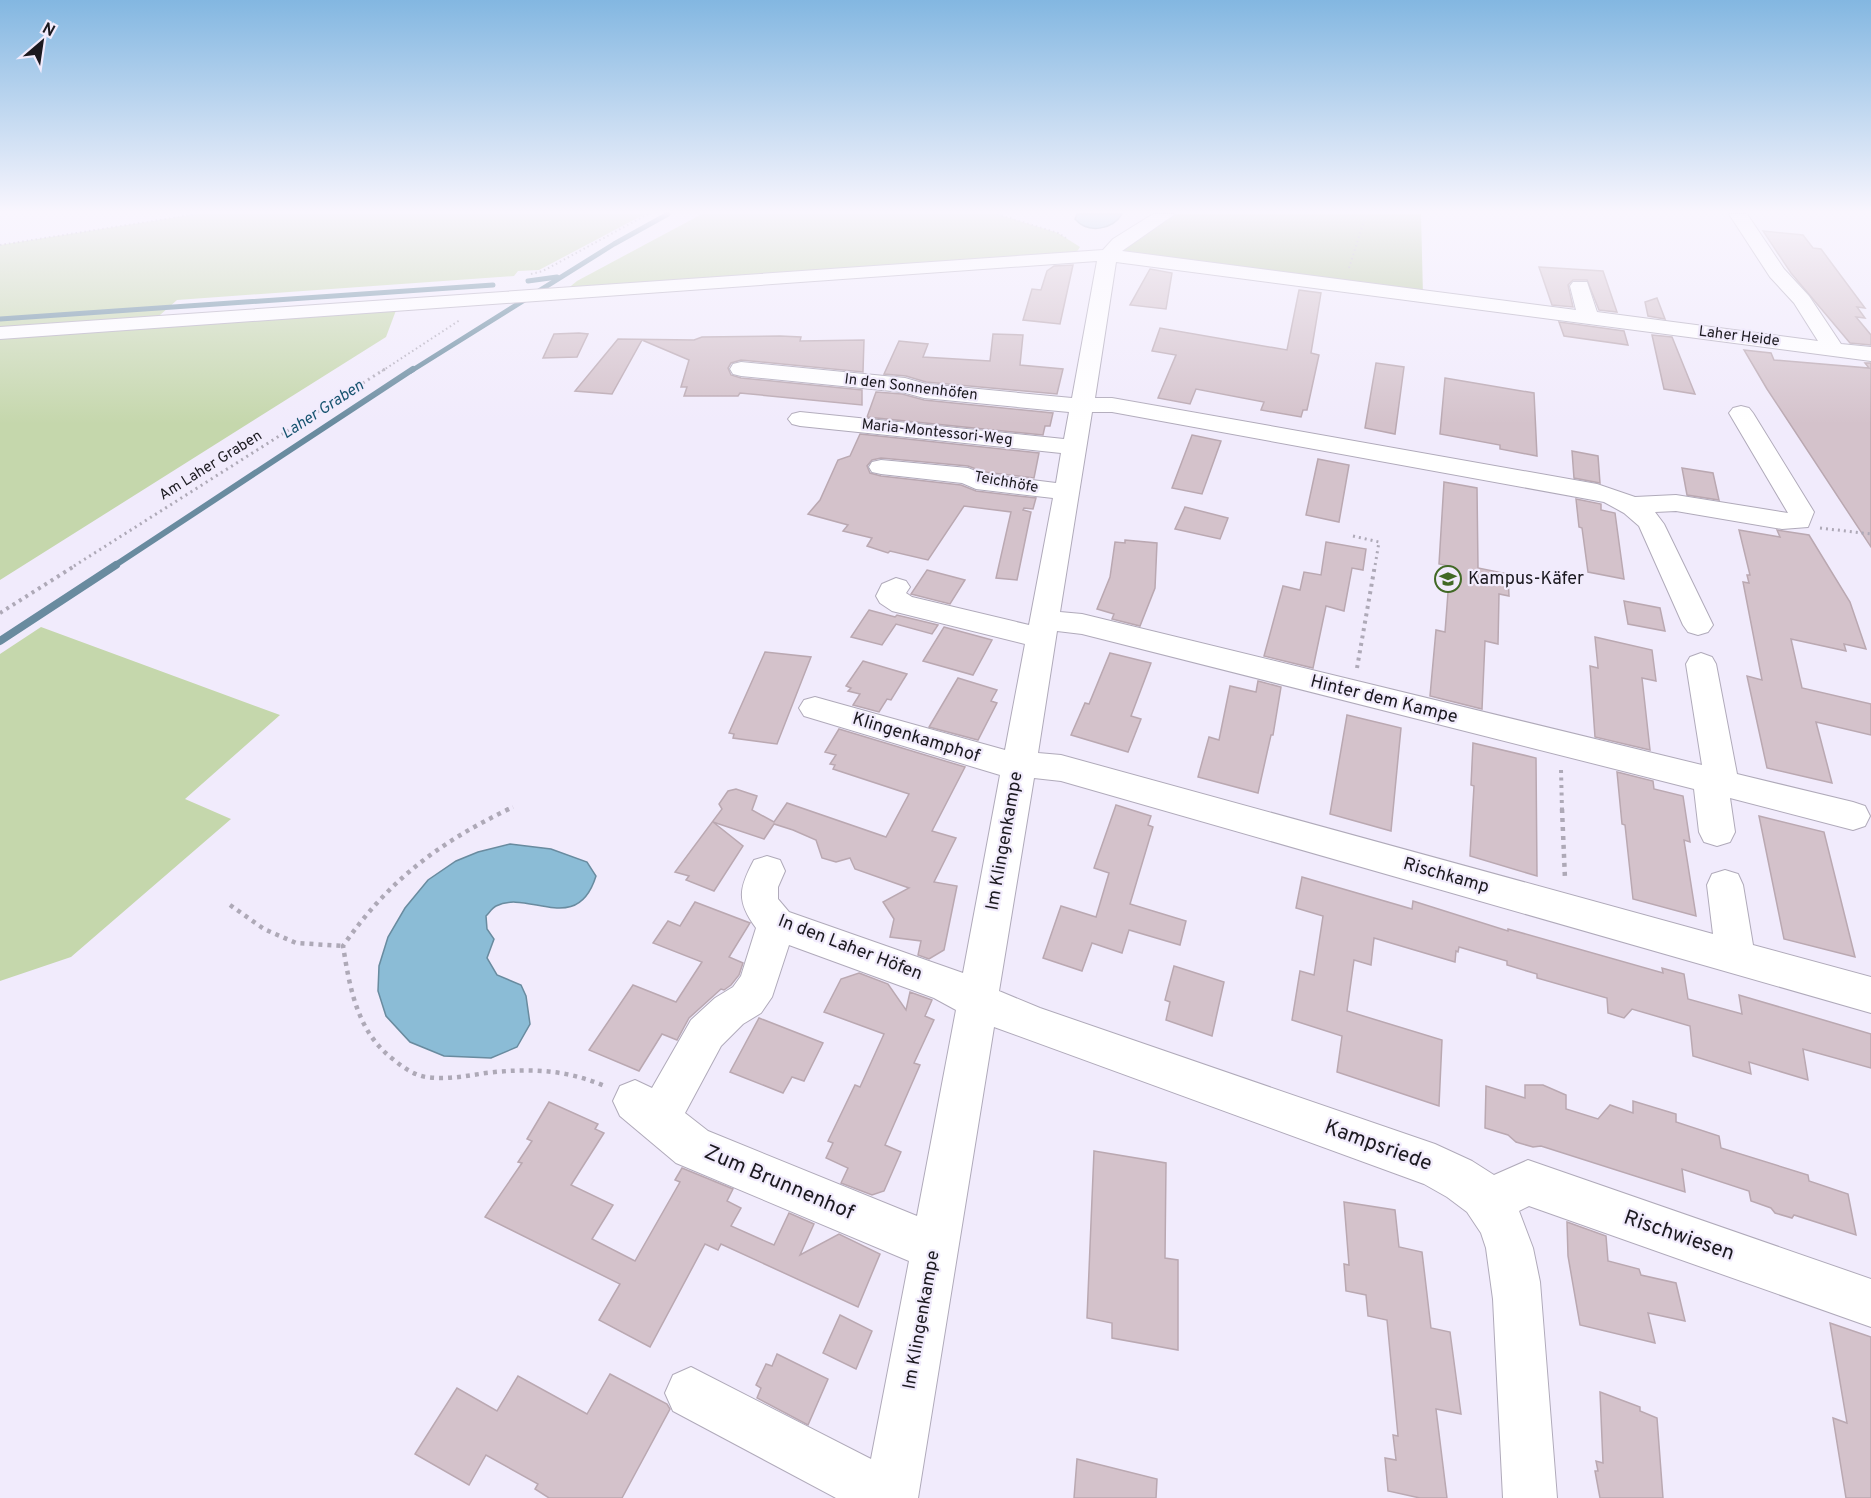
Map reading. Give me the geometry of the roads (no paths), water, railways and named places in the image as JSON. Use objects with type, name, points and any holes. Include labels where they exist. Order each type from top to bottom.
[{"type":"street","name":"Laher Heide","points":[[0,333],[684,284]]},
{"type":"street","name":"Im Klingenkampe","points":[[891,1498],[1103,284]]},
{"type":"street","name":"Laher Heide","points":[[1334,284],[1871,354]]},
{"type":"street","points":[[1787,284],[1802,300],[1834,349]]},
{"type":"street","points":[[1580,286],[1588,317]]},
{"type":"street","name":"In den Sonnenhöfen","points":[[741,369],[905,385],[924,391],[1082,405]]},
{"type":"street","points":[[1082,405],[1112,405],[1617,497],[1633,505],[1651,524],[1698,625]]},
{"type":"street","points":[[1633,505],[1676,503],[1782,521],[1799,521],[1801,512],[1741,413]]},
{"type":"street","name":"Maria-Montessori-Weg","points":[[800,419],[1074,447]]},
{"type":"street","points":[[945,474],[957,435]]},
{"type":"street","name":"Teichhöfe","points":[[881,467],[968,476],[976,481],[1067,492]]},
{"type":"street","name":"Hinter dem Kampe","points":[[896,587],[890,596],[902,604],[1008,631],[1082,624],[1560,745],[1853,816]]},
{"type":"street","points":[[1701,664],[1716,782],[1717,832]]},
{"type":"street","name":"Klingenkamphof","points":[[814,708],[998,762],[1019,764]]},
{"type":"street","name":"Rischkamp","points":[[1019,764],[1061,768],[1871,995]]},
{"type":"street","name":"In den Laher Höfen","points":[[767,871],[758,886],[761,908],[776,924],[948,985],[977,1001]]},
{"type":"street","points":[[1725,885],[1735,957]]},
{"type":"street","name":"Zum Brunnenhof","points":[[776,924],[758,984],[747,1000],[729,1011],[706,1033],[646,1110],[692,1147],[906,1237],[936,1244]]},
{"type":"street","name":"Kampsriede","points":[[977,1001],[1035,1025],[1436,1166],[1467,1183],[1488,1201],[1504,1230],[1513,1260],[1526,1398],[1530,1498]]},
{"type":"street","name":"Rischwiesen","points":[[1488,1201],[1528,1183],[1871,1303]]},
{"type":"street","points":[[691,1393],[891,1498]]},
{"type":"water","points":[[510,844],[551,849],[587,862],[596,876],[588,894],[577,904],[564,908],[551,908],[509,902],[496,906],[486,916],[487,929],[494,939],[487,958],[497,975],[521,985],[526,996],[530,1024],[517,1047],[491,1058],[444,1056],[410,1042],[386,1016],[378,991],[379,966],[388,937],[405,908],[428,880],[456,861],[478,852]]},
{"type":"waterway","name":"Laher Graben","points":[[411,371],[550,284]]},
{"type":"waterway","points":[[0,319],[493,285]]},
{"type":"waterway","name":"Laher Graben","points":[[114,566],[413,369]]},
{"type":"waterway","name":"Laher Graben","points":[[0,641],[116,565]]},
{"type":"place","name":"Kampus-Käfer","points":[[1448,579]]}]
